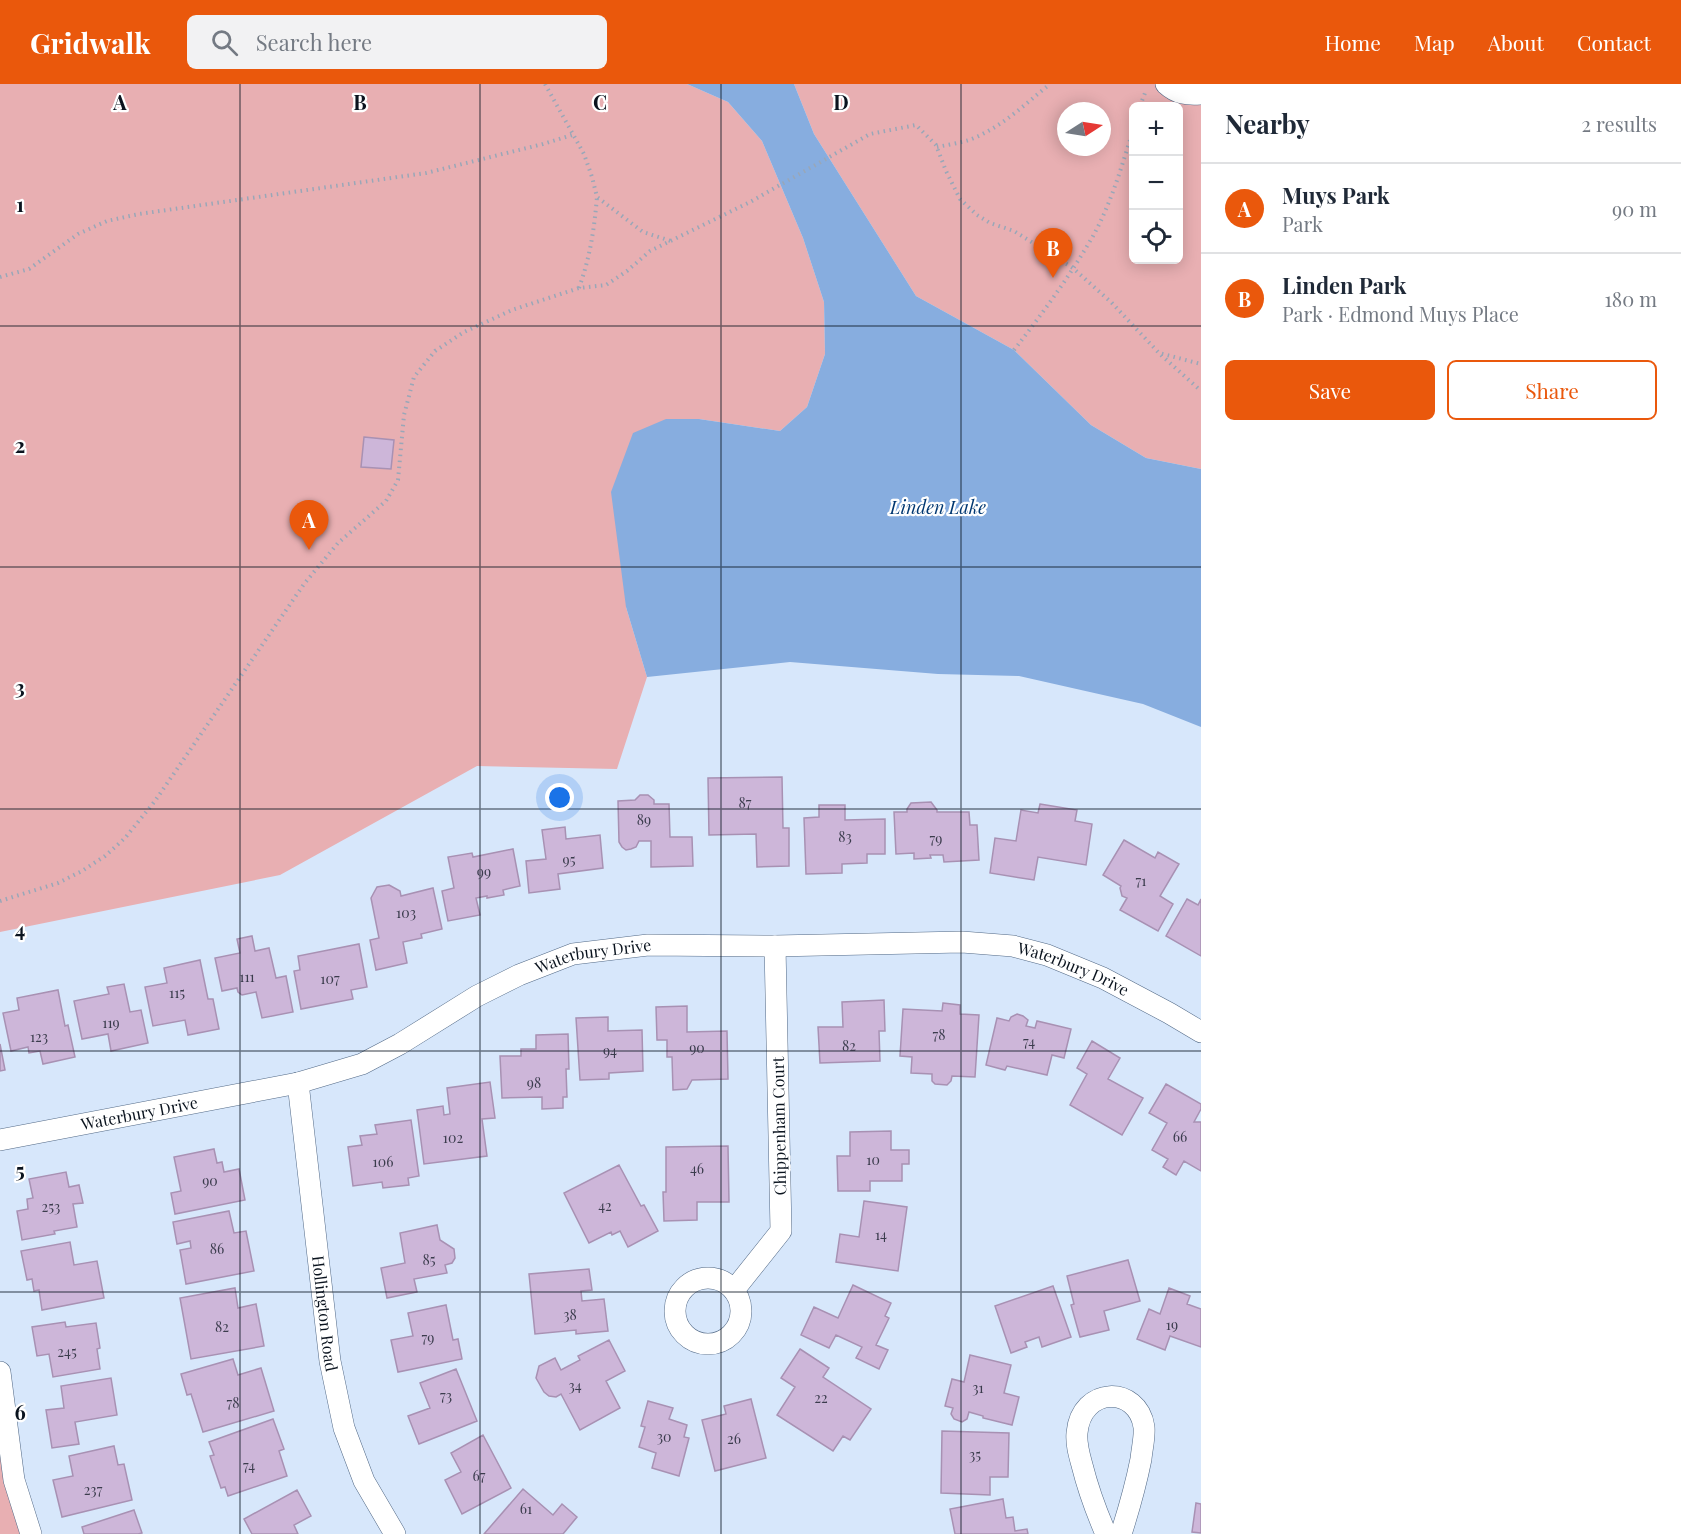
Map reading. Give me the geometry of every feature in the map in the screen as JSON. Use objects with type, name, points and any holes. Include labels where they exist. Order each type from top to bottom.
[{"type":"street","points":[[1166,84],[1185,95],[1201,94]]},
{"type":"street","name":"Waterbury Drive","points":[[0,1140],[297,1083],[362,1064],[400,1044],[477,996],[519,975],[573,954],[648,945],[775,946],[962,942],[1013,946],[1047,955],[1103,978],[1169,1012],[1201,1032]]},
{"type":"street","name":"Chippenham Court","points":[[735,1290],[782,1231],[775,946]]},
{"type":"street","name":"Hollington Road","points":[[297,1083],[330,1361],[344,1428],[364,1481],[395,1534]]},
{"type":"street","points":[[0,1372],[14,1480],[31,1534]]},
{"type":"street","points":[[1106,1534],[1090,1495],[1077,1443],[1077,1431],[1081,1414],[1091,1402],[1108,1396],[1127,1400],[1139,1411],[1144,1428],[1134,1491],[1121,1534]]},
{"type":"path","points":[[545,84],[584,154],[597,196],[589,260],[579,288]]},
{"type":"path","points":[[937,147],[968,140],[988,132],[1011,117],[1050,84]]},
{"type":"path","points":[[0,901],[58,884],[82,871],[105,856],[125,838],[155,801],[304,584],[338,543],[386,501],[398,480],[404,415],[414,377],[435,351],[464,332],[512,309],[579,288],[606,285],[650,251],[750,202],[870,134],[916,125],[937,147],[960,199],[977,215],[990,223],[1014,231],[1072,267],[1201,390]]},
{"type":"path","points":[[0,277],[29,269],[78,234],[107,221],[139,214],[426,173],[572,135]]},
{"type":"path","points":[[1014,350],[1043,313],[1094,235],[1114,189],[1129,143]]},
{"type":"path","points":[[597,196],[643,232],[671,241]]},
{"type":"path","points":[[1160,353],[1201,364]]},
{"type":"shaded area","points":[[0,84],[687,84],[728,102],[762,141],[803,238],[824,302],[825,354],[807,407],[780,431],[699,419],[666,419],[626,607],[647,677],[617,769],[477,766],[280,875],[0,932]]},
{"type":"shaded area","points":[[794,84],[1166,84],[1201,94],[1201,469],[1146,458],[1091,425],[1014,350],[916,296],[814,134]]},
{"type":"shaded area","points":[[0,1372],[31,1534],[0,1534]]},
{"type":"water","name":"Linden Lake","points":[[687,84],[794,84],[814,134],[916,296],[1014,350],[1091,425],[1146,458],[1201,469],[1201,727],[1143,704],[1019,676],[938,674],[790,662],[647,677],[626,607],[611,492],[633,433],[666,419],[699,419],[780,431],[807,407],[825,354],[824,302],[803,238],[762,141],[728,102]]},
{"type":"building","points":[[364,437],[394,440],[391,469],[361,467]]},
{"type":"building","points":[[782,777],[783,828],[789,828],[789,866],[757,867],[756,834],[709,835],[708,778]]},
{"type":"building","points":[[640,795],[648,795],[654,800],[654,804],[669,804],[670,837],[692,837],[693,866],[651,867],[651,841],[639,841],[636,847],[631,849],[626,850],[622,847],[619,842],[618,801],[635,800]]},
{"type":"building","points":[[931,802],[937,812],[969,812],[970,825],[977,825],[979,860],[944,862],[943,855],[914,859],[914,853],[896,854],[894,812],[907,812],[911,803]]},
{"type":"building","points":[[1040,804],[1077,810],[1075,821],[1092,824],[1086,865],[1038,857],[1034,880],[990,873],[995,838],[1016,841],[1021,810],[1038,813]]},
{"type":"building","points":[[819,805],[845,805],[845,820],[885,819],[885,854],[867,854],[867,863],[842,864],[842,873],[806,874],[804,818],[819,817]]},
{"type":"building","points":[[565,827],[566,839],[600,835],[603,868],[558,874],[560,889],[529,893],[526,861],[546,859],[542,830]]},
{"type":"building","points":[[1124,840],[1155,858],[1158,852],[1179,864],[1160,896],[1173,904],[1158,931],[1120,910],[1127,898],[1122,896],[1121,886],[1103,875]]},
{"type":"building","points":[[513,849],[520,886],[503,890],[504,895],[476,898],[480,915],[448,921],[442,891],[454,888],[448,857],[472,853],[473,857]]},
{"type":"building","points":[[389,885],[400,891],[401,896],[433,888],[442,929],[421,934],[422,938],[403,942],[407,963],[376,970],[370,940],[379,938],[371,898],[377,887]]},
{"type":"building","points":[[1187,899],[1198,905],[1201,899],[1201,956],[1166,936]]},
{"type":"building","points":[[252,936],[255,951],[269,948],[276,978],[286,976],[293,1012],[262,1018],[256,992],[242,995],[237,988],[222,991],[215,958],[240,953],[237,939]]},
{"type":"building","points":[[359,944],[367,987],[351,990],[353,999],[301,1009],[294,971],[300,970],[298,956]]},
{"type":"building","points":[[200,960],[208,999],[213,999],[219,1029],[188,1035],[185,1020],[153,1026],[145,987],[167,983],[164,968]]},
{"type":"building","points":[[124,984],[130,1012],[141,1010],[148,1043],[111,1051],[108,1034],[82,1039],[74,1001],[109,994],[107,987]]},
{"type":"building","points":[[58,990],[65,1026],[68,1025],[75,1057],[43,1064],[40,1051],[29,1053],[28,1047],[11,1051],[3,1013],[19,1010],[17,998]]},
{"type":"building","points":[[884,1000],[885,1031],[879,1031],[880,1061],[820,1063],[818,1027],[843,1027],[842,1002]]},
{"type":"building","points":[[943,1003],[960,1005],[960,1014],[979,1015],[975,1077],[952,1076],[947,1085],[935,1084],[932,1081],[932,1074],[911,1073],[912,1057],[900,1056],[903,1009],[942,1011]]},
{"type":"building","points":[[687,1006],[687,1032],[727,1031],[728,1079],[692,1080],[687,1089],[673,1090],[672,1057],[667,1057],[667,1040],[657,1040],[656,1007]]},
{"type":"building","points":[[1017,1014],[1028,1020],[1026,1026],[1035,1028],[1037,1021],[1071,1029],[1064,1058],[1052,1055],[1047,1075],[1007,1066],[1005,1070],[986,1065],[997,1018],[1009,1021]]},
{"type":"building","points":[[608,1017],[608,1031],[642,1030],[643,1071],[609,1073],[609,1079],[580,1080],[576,1018]]},
{"type":"building","points":[[568,1034],[569,1069],[566,1069],[567,1097],[563,1097],[563,1108],[542,1109],[542,1097],[502,1098],[500,1056],[521,1056],[521,1049],[536,1049],[536,1035]]},
{"type":"building","points":[[1092,1041],[1120,1058],[1108,1079],[1143,1098],[1122,1135],[1070,1105],[1087,1074],[1077,1068]]},
{"type":"building","points":[[0,1044],[5,1070],[0,1071]]},
{"type":"building","points":[[490,1082],[495,1118],[482,1119],[487,1156],[424,1164],[417,1110],[443,1106],[444,1115],[450,1114],[447,1088]]},
{"type":"building","points":[[1166,1084],[1201,1104],[1201,1109],[1194,1122],[1201,1122],[1201,1171],[1184,1161],[1176,1175],[1163,1167],[1168,1159],[1152,1150],[1167,1123],[1149,1113]]},
{"type":"building","points":[[411,1120],[419,1176],[408,1178],[409,1185],[383,1188],[382,1182],[353,1186],[348,1147],[362,1145],[360,1136],[377,1134],[375,1125]]},
{"type":"building","points":[[891,1131],[891,1150],[909,1150],[909,1164],[902,1164],[902,1181],[870,1181],[870,1191],[838,1191],[837,1156],[850,1156],[850,1132]]},
{"type":"building","points":[[728,1146],[729,1202],[697,1202],[697,1220],[664,1221],[666,1147]]},
{"type":"building","points":[[214,1149],[217,1163],[222,1162],[224,1172],[239,1169],[245,1200],[175,1214],[171,1193],[181,1191],[174,1157]]},
{"type":"building","points":[[619,1165],[641,1206],[644,1205],[658,1231],[628,1247],[620,1231],[612,1235],[611,1232],[589,1243],[564,1193]]},
{"type":"building","points":[[66,1172],[69,1187],[79,1185],[83,1203],[73,1204],[77,1227],[22,1240],[17,1211],[28,1209],[27,1199],[33,1198],[29,1179]]},
{"type":"building","points":[[864,1201],[907,1207],[898,1271],[836,1262],[840,1234],[859,1237]]},
{"type":"building","points":[[229,1211],[234,1233],[246,1231],[254,1271],[186,1284],[180,1250],[191,1248],[190,1241],[177,1244],[173,1222]]},
{"type":"building","points":[[437,1225],[440,1240],[454,1249],[455,1258],[452,1263],[445,1265],[447,1273],[414,1279],[417,1292],[387,1298],[381,1268],[405,1263],[400,1233]]},
{"type":"building","points":[[70,1242],[74,1265],[97,1261],[104,1298],[42,1310],[39,1290],[34,1291],[32,1279],[27,1280],[21,1251]]},
{"type":"building","points":[[1128,1260],[1140,1301],[1104,1311],[1109,1330],[1080,1337],[1071,1305],[1074,1304],[1067,1276]]},
{"type":"building","points":[[589,1269],[592,1290],[581,1291],[582,1301],[604,1299],[608,1331],[576,1334],[576,1330],[535,1334],[529,1274]]},
{"type":"building","points":[[853,1285],[891,1303],[885,1316],[889,1318],[876,1345],[888,1350],[879,1369],[856,1358],[862,1347],[836,1335],[829,1348],[801,1335],[814,1307],[838,1318]]},
{"type":"building","points":[[1053,1286],[1071,1337],[1042,1347],[1039,1337],[1025,1342],[1027,1347],[1011,1353],[995,1306]]},
{"type":"building","points":[[235,1288],[238,1308],[256,1304],[264,1346],[191,1359],[180,1298]]},
{"type":"building","points":[[1169,1288],[1190,1296],[1187,1304],[1201,1309],[1201,1347],[1170,1336],[1165,1350],[1137,1339],[1149,1309],[1160,1314]]},
{"type":"building","points":[[446,1305],[453,1340],[458,1339],[462,1359],[398,1372],[391,1340],[413,1336],[408,1313]]},
{"type":"building","points":[[65,1322],[66,1327],[96,1323],[100,1348],[97,1349],[100,1369],[53,1377],[49,1354],[37,1356],[32,1327]]},
{"type":"building","points":[[609,1340],[625,1371],[606,1381],[620,1408],[580,1430],[561,1394],[556,1397],[544,1392],[536,1378],[539,1366],[555,1358],[561,1370],[580,1360],[578,1356]]},
{"type":"building","points":[[800,1349],[829,1368],[823,1377],[871,1409],[850,1440],[843,1436],[833,1451],[777,1415],[795,1387],[781,1378]]},
{"type":"building","points":[[970,1355],[1011,1365],[1004,1393],[1019,1397],[1012,1425],[969,1412],[967,1419],[962,1422],[954,1419],[951,1414],[953,1408],[945,1406],[952,1379],[964,1382]]},
{"type":"building","points":[[233,1359],[238,1375],[261,1368],[274,1411],[203,1432],[191,1394],[187,1395],[181,1374]]},
{"type":"building","points":[[456,1369],[477,1421],[419,1444],[408,1416],[430,1408],[420,1383]]},
{"type":"building","points":[[111,1378],[117,1415],[75,1422],[79,1444],[52,1448],[46,1410],[64,1408],[61,1386]]},
{"type":"building","points":[[751,1399],[766,1458],[715,1471],[702,1420],[726,1414],[724,1406]]},
{"type":"building","points":[[648,1401],[673,1408],[669,1419],[687,1425],[684,1437],[689,1438],[679,1476],[652,1468],[656,1453],[639,1447],[645,1427],[641,1426]]},
{"type":"building","points":[[273,1419],[284,1449],[279,1451],[287,1476],[228,1496],[225,1487],[221,1488],[210,1456],[214,1455],[209,1442]]},
{"type":"building","points":[[942,1431],[1009,1433],[1008,1477],[990,1477],[990,1495],[941,1493]]},
{"type":"building","points":[[483,1435],[511,1488],[462,1514],[445,1480],[461,1472],[451,1453]]},
{"type":"building","points":[[114,1446],[118,1465],[124,1464],[132,1500],[62,1517],[53,1480],[73,1476],[69,1456]]},
{"type":"building","points":[[523,1489],[553,1515],[562,1504],[577,1517],[563,1534],[484,1534]]},
{"type":"building","points":[[297,1490],[311,1516],[294,1525],[298,1534],[252,1534],[244,1519]]},
{"type":"building","points":[[1003,1499],[1006,1518],[1013,1517],[1015,1531],[1027,1529],[1028,1534],[955,1534],[950,1509]]},
{"type":"building","points":[[1196,1503],[1201,1504],[1201,1533],[1192,1532]]},
{"type":"building","points":[[134,1510],[142,1533],[84,1534],[82,1527]]},
{"type":"place","name":"Linden Park","points":[[1053,278]]},
{"type":"place","name":"Muys Park","points":[[309,550]]}]
